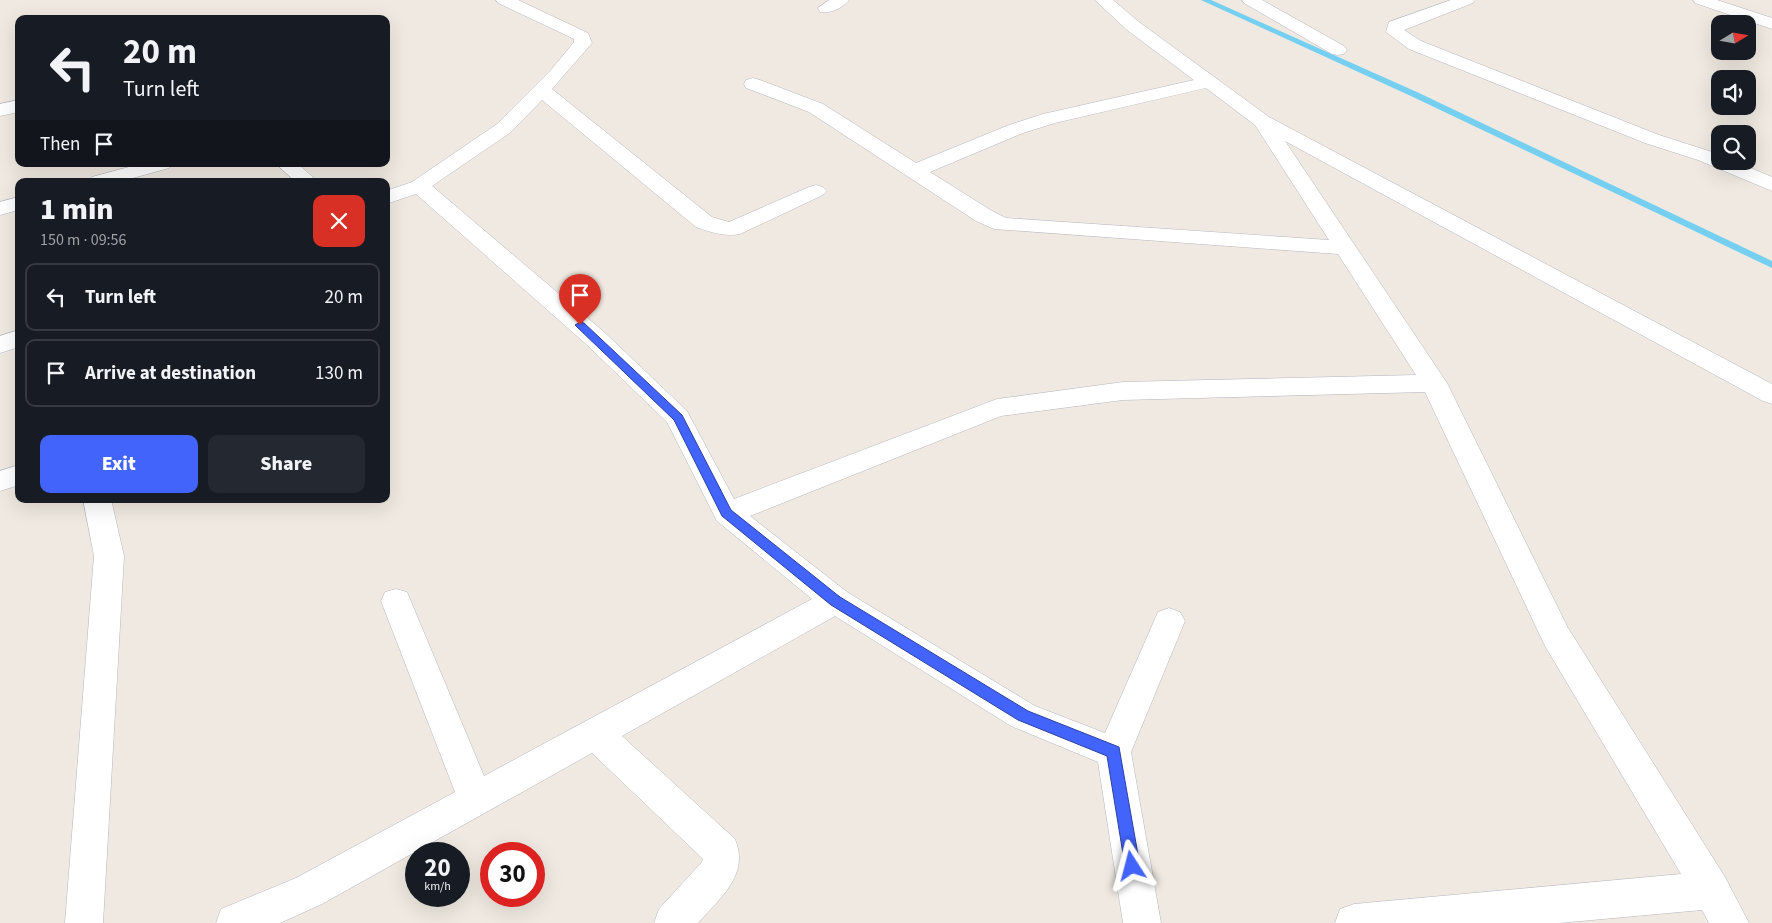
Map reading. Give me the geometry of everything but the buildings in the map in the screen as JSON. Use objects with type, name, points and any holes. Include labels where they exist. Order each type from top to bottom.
[{"type":"street","points":[[390,197],[420,186],[504,128],[542,90],[583,43],[582,37],[504,0]]},
{"type":"street","points":[[826,8],[841,0]]},
{"type":"street","points":[[1103,0],[1133,26],[1262,120],[1772,395]]},
{"type":"street","points":[[1250,0],[1338,50]]},
{"type":"street","points":[[1467,0],[1395,26],[1395,32],[1415,45],[1644,136],[1705,156],[1772,185]]},
{"type":"street","points":[[1701,0],[1772,24]]},
{"type":"street","points":[[915,171],[1016,129],[1050,118],[1210,82]]},
{"type":"street","points":[[753,84],[816,108],[984,216],[1002,224],[1345,248]]},
{"type":"street","points":[[542,90],[704,222],[732,229],[816,191]]},
{"type":"street","points":[[0,110],[15,107]]},
{"type":"street","points":[[1262,120],[1434,384],[1556,637],[1712,890],[1730,923]]},
{"type":"street","points":[[290,167],[302,178]]},
{"type":"street","points":[[107,178],[132,168]]},
{"type":"street","points":[[420,186],[595,338],[678,418],[727,513],[836,601],[1023,716],[1114,752]]},
{"type":"street","points":[[0,209],[15,205]]},
{"type":"street","points":[[0,345],[15,339]]},
{"type":"street","points":[[727,513],[997,408],[1123,391],[1434,384]]},
{"type":"street","points":[[0,481],[15,476]]},
{"type":"street","points":[[84,923],[109,556],[98,503]]},
{"type":"street","points":[[396,601],[476,799]]},
{"type":"street","points":[[235,923],[309,891],[836,601]]},
{"type":"street","points":[[1142,923],[1114,752],[1169,621]]},
{"type":"street","points":[[595,733],[722,852],[720,870],[673,923]]},
{"type":"street","points":[[1354,923],[1712,890]]},
{"type":"waterway","points":[[1205,0],[1416,95],[1772,265]]},
{"type":"route","points":[[580,325],[678,418],[727,513],[836,601],[1023,716],[1114,752],[1132,866]]}]
